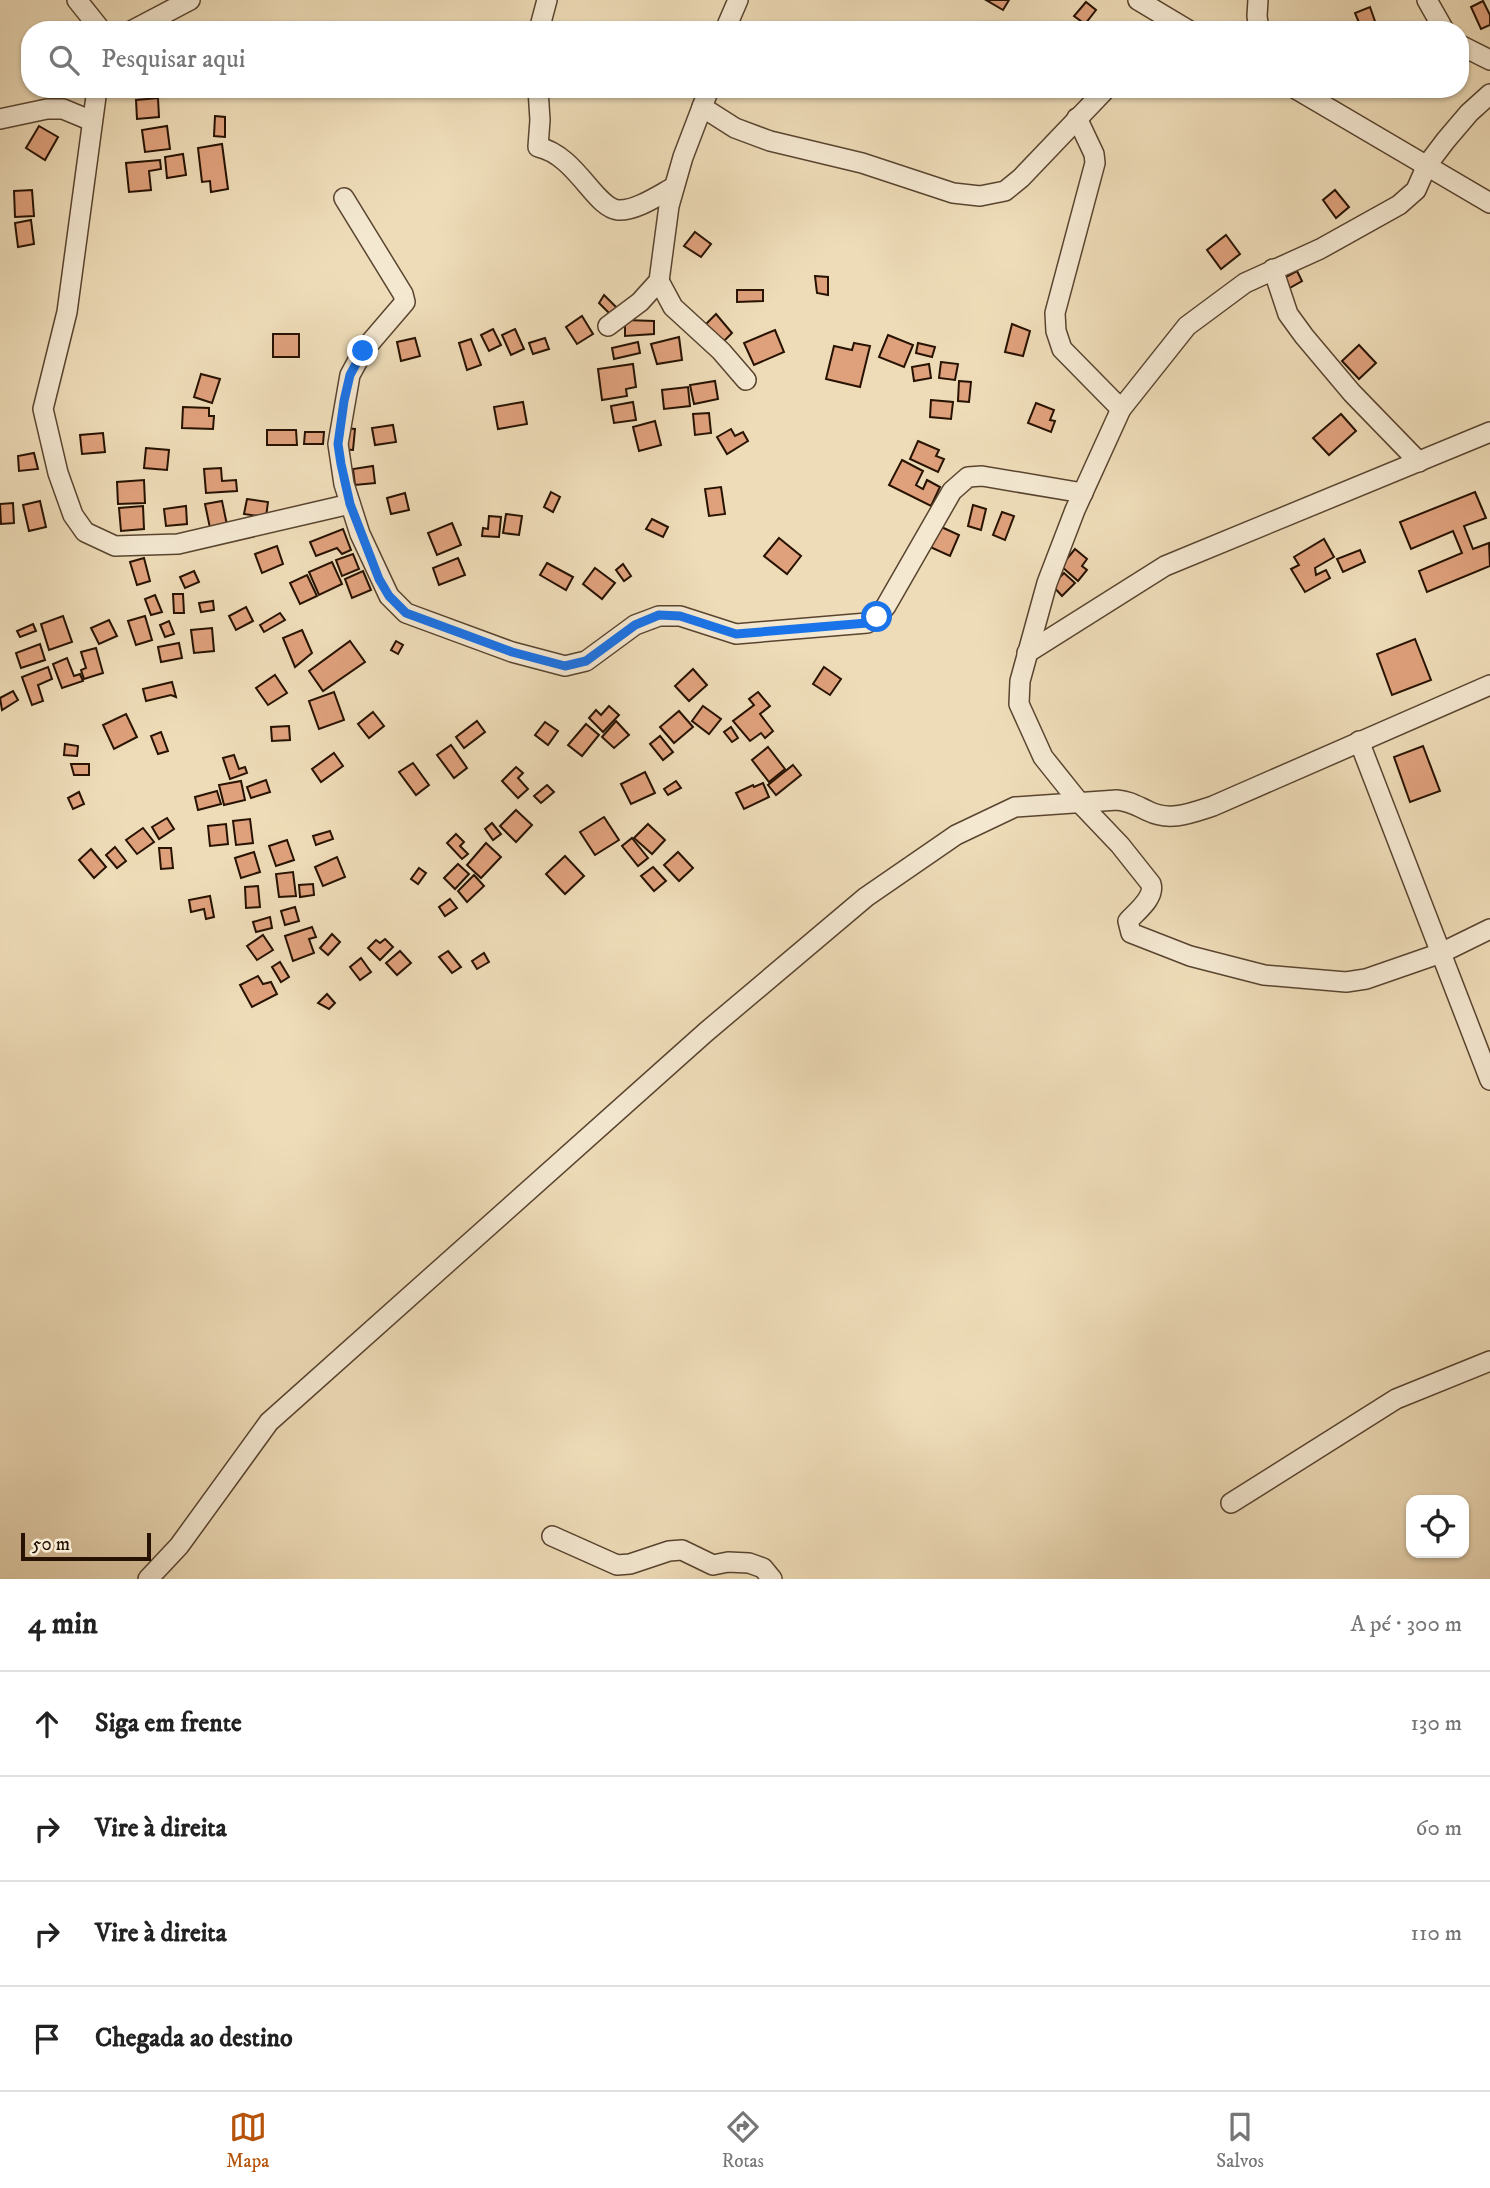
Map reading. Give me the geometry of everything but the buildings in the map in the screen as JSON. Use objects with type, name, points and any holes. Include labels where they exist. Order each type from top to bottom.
[{"type":"street","points":[[78,0],[94,21]]},
{"type":"street","points":[[150,21],[190,0]]},
{"type":"street","points":[[541,21],[547,0]]},
{"type":"street","points":[[729,21],[738,0]]},
{"type":"street","points":[[1138,0],[1170,21]]},
{"type":"street","points":[[1258,0],[1258,21]]},
{"type":"street","points":[[1427,0],[1439,21]]},
{"type":"street","points":[[1469,50],[1490,60]]},
{"type":"street","points":[[1490,94],[1469,113],[1427,166],[1416,190],[1399,205],[1320,249],[1245,283],[1187,326],[1121,409],[1047,583],[1020,681],[1019,704],[1043,757],[1151,884],[1151,896],[1128,920],[1131,933],[1190,956],[1264,975],[1346,982],[1366,979],[1441,953],[1490,929]]},
{"type":"street","points":[[96,98],[67,312],[43,409],[65,496],[74,515],[85,532],[115,546],[178,544],[350,504]]},
{"type":"street","points":[[539,98],[538,147],[556,153],[569,163],[604,205],[618,210],[634,207],[674,187]]},
{"type":"street","points":[[608,326],[640,302],[659,281],[669,206],[682,157],[706,98],[735,128],[770,141],[862,163],[953,193],[981,196],[1004,191],[1021,178],[1097,98]]},
{"type":"street","points":[[1311,98],[1490,203]]},
{"type":"street","points":[[0,119],[63,108],[92,121]]},
{"type":"street","points":[[1077,118],[1094,154],[1094,163],[1055,313],[1056,331],[1062,349],[1121,409]]},
{"type":"street","points":[[345,198],[403,293],[405,302],[363,351],[350,375],[338,444],[350,504],[379,579],[389,596],[406,613],[512,652],[565,666],[586,661],[635,625],[659,615],[680,616],[736,634],[867,623],[877,617],[886,606],[952,491],[968,477],[982,476],[1083,493]]},
{"type":"street","points":[[1273,269],[1288,314],[1304,336],[1352,393],[1419,462]]},
{"type":"street","points":[[659,281],[673,307],[721,351],[746,380]]},
{"type":"street","points":[[1027,653],[1165,566],[1490,432]]},
{"type":"street","points":[[148,1579],[179,1545],[269,1422],[706,1032],[866,897],[956,835],[1015,807],[1129,801],[1160,816],[1186,815],[1213,806],[1490,685]]},
{"type":"street","points":[[1359,741],[1490,1080]]},
{"type":"street","points":[[1231,1503],[1396,1399],[1490,1361]]},
{"type":"street","points":[[552,1536],[617,1565],[682,1550],[713,1565],[728,1562],[749,1563],[763,1568],[772,1579]]},
{"type":"route","points":[[363,351],[350,375],[344,401],[338,444],[344,484],[360,534],[379,579],[389,596],[406,613],[512,652],[565,666],[586,661],[635,625],[659,615],[680,616],[736,634],[867,623],[877,617]]}]
